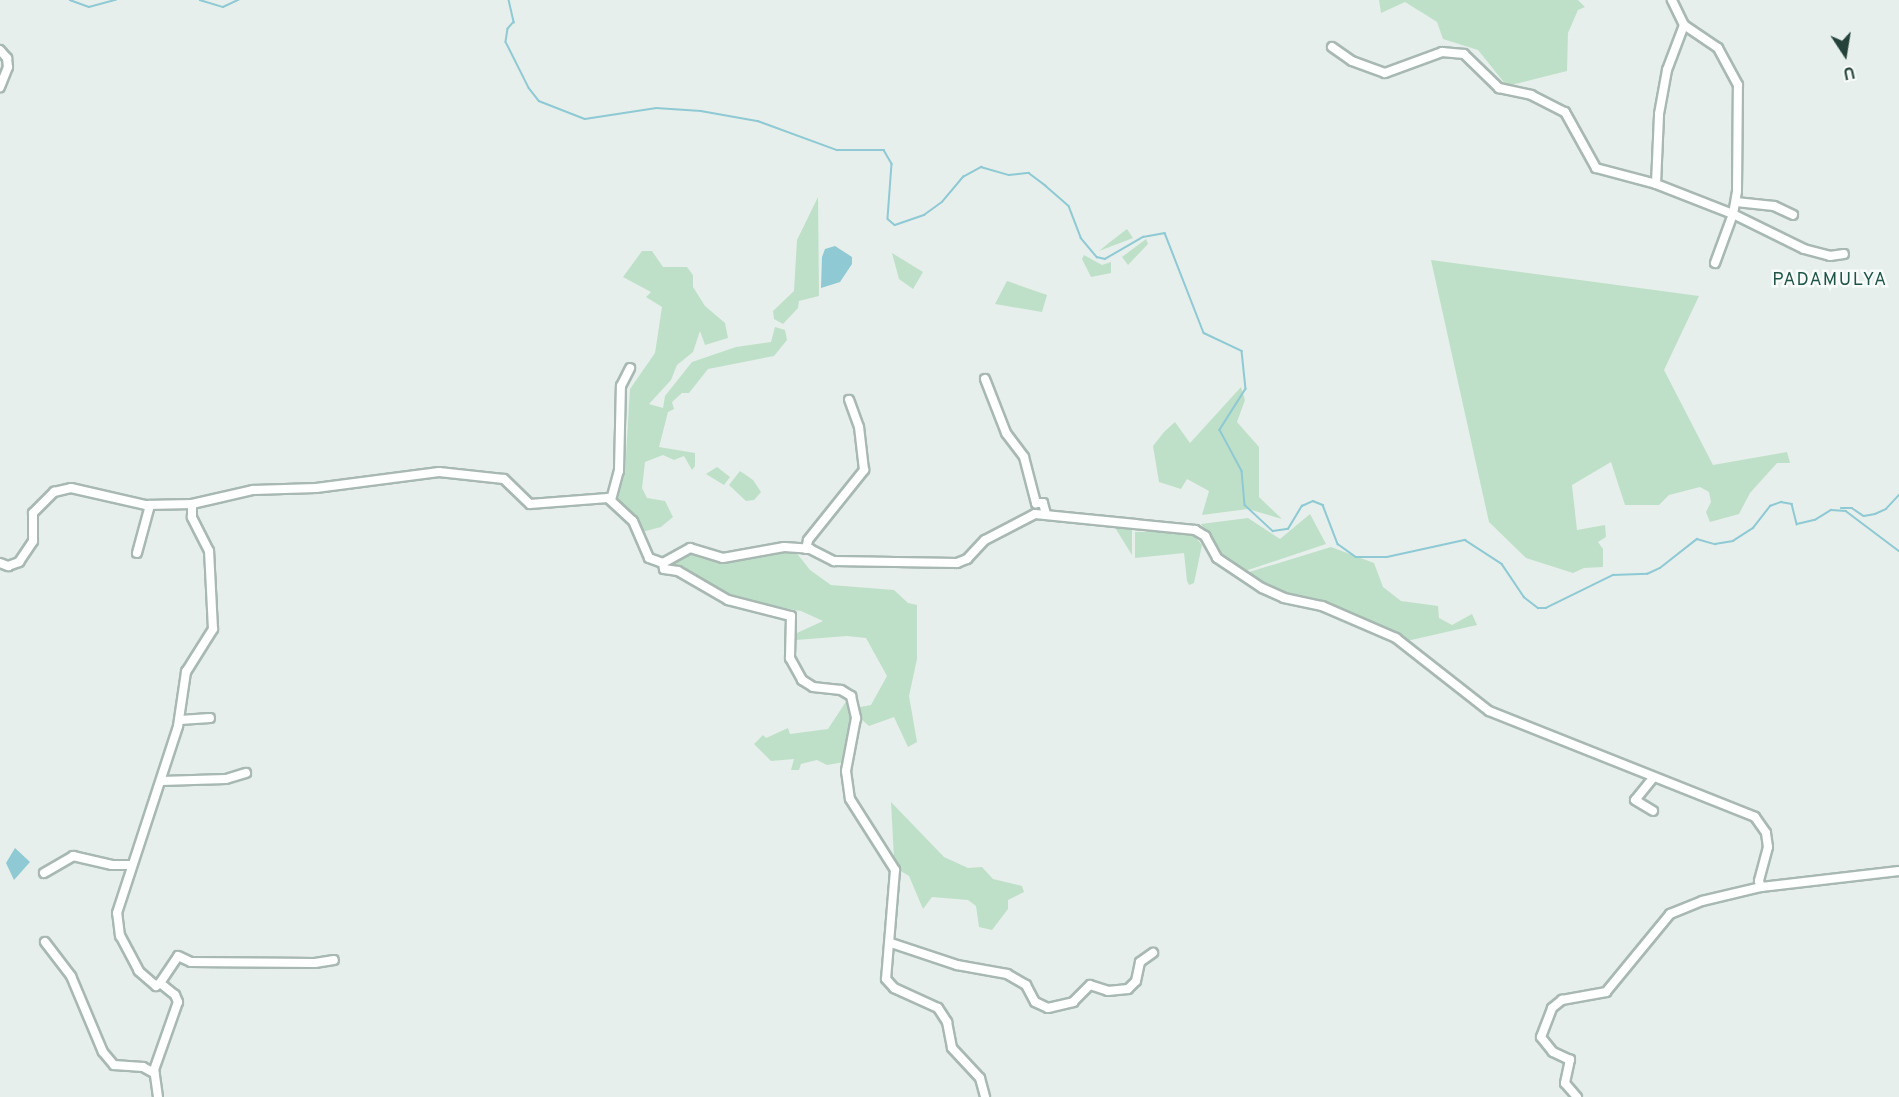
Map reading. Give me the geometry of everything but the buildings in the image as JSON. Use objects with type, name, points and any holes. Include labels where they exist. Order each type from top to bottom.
[{"type":"street","points":[[1672,0],[1684,25],[1718,48],[1738,85],[1736,202],[1715,263]]},
{"type":"street","points":[[1656,184],[1659,114],[1667,70],[1684,25]]},
{"type":"street","points":[[1332,47],[1352,61],[1385,73],[1413,59],[1442,52],[1464,54],[1499,88],[1532,95],[1565,112],[1596,168],[1656,184],[1733,214],[1804,249],[1830,255],[1844,254]]},
{"type":"street","points":[[0,50],[7,58],[8,67],[0,87]]},
{"type":"street","points":[[1736,202],[1774,206],[1793,215]]},
{"type":"street","points":[[611,500],[619,471],[621,386],[630,368]]},
{"type":"street","points":[[985,379],[1006,433],[1024,457],[1036,503],[1043,503],[1046,514]]},
{"type":"street","points":[[806,549],[808,540],[864,470],[859,427],[849,400]]},
{"type":"street","points":[[0,563],[13,565],[28,553],[33,541],[33,513],[54,492],[71,488],[150,505],[192,504],[253,490],[316,489],[439,472],[504,479],[530,504],[611,500],[633,521],[649,558],[663,563],[690,548],[723,558],[784,547],[806,549],[834,561],[957,563],[967,559],[985,540],[1028,516],[1046,514],[1201,532],[1217,558],[1262,588],[1292,600],[1322,606],[1396,638],[1489,711],[1755,817],[1766,833],[1768,848],[1759,881],[1761,887]]},
{"type":"street","points":[[192,504],[192,517],[209,551],[213,629],[186,672],[180,720],[117,913],[118,928],[139,971],[156,986],[178,956],[191,962],[246,959],[315,963],[334,960]]},
{"type":"street","points":[[137,552],[150,505]]},
{"type":"street","points":[[663,563],[664,569],[678,571],[728,600],[791,616],[789,658],[802,680],[813,687],[841,690],[852,696],[856,718],[848,747],[850,799],[895,870],[891,943],[885,975],[888,984],[938,1008],[947,1023],[952,1048],[980,1078],[985,1097]]},
{"type":"street","points":[[180,720],[210,718]]},
{"type":"street","points":[[161,781],[226,779],[246,773]]},
{"type":"street","points":[[1653,778],[1635,800],[1653,811]]},
{"type":"street","points":[[44,873],[73,855],[112,865],[132,865]]},
{"type":"street","points":[[1577,1097],[1565,1083],[1570,1060],[1553,1052],[1541,1037],[1552,1008],[1562,1000],[1606,992],[1670,914],[1702,901],[1761,887],[1899,871]]},
{"type":"street","points":[[45,942],[71,976],[103,1052],[114,1065],[143,1067],[154,1073]]},
{"type":"street","points":[[891,943],[957,965],[1007,974],[1026,986],[1035,1002],[1048,1008],[1073,1002],[1090,985],[1108,992],[1128,989],[1136,981],[1140,962],[1153,953]]},
{"type":"street","points":[[158,1097],[154,1073],[178,1002],[175,995],[160,983]]},
{"type":"green space","points":[[1379,0],[1578,0],[1585,7],[1578,10],[1568,33],[1567,71],[1507,86],[1478,50],[1443,39],[1437,22],[1405,2],[1381,13]]},
{"type":"green space","points":[[818,197],[819,296],[799,301],[798,308],[783,324],[774,319],[773,311],[794,291],[797,240]]},
{"type":"green space","points":[[1127,229],[1133,238],[1099,251],[1110,242]]},
{"type":"green space","points":[[1146,239],[1148,244],[1128,265],[1122,257]]},
{"type":"green space","points":[[642,251],[652,251],[663,267],[687,267],[693,275],[693,287],[705,306],[725,323],[728,338],[705,345],[700,331],[693,352],[677,365],[671,380],[649,404],[663,408],[665,396],[692,362],[736,347],[771,342],[775,327],[785,330],[787,340],[774,356],[708,369],[689,393],[682,393],[672,402],[674,409],[668,412],[659,447],[695,453],[695,466],[692,470],[684,456],[674,460],[663,455],[645,462],[642,488],[647,498],[665,501],[673,517],[661,527],[642,532],[617,501],[625,473],[630,389],[655,353],[662,307],[646,297],[651,292],[623,277]]},
{"type":"green space","points":[[892,253],[923,272],[913,289],[899,279]]},
{"type":"green space","points":[[1084,255],[1102,265],[1111,262],[1111,273],[1091,277],[1082,259]]},
{"type":"green space","points":[[1431,260],[1699,296],[1664,370],[1713,465],[1787,452],[1790,463],[1777,463],[1750,493],[1739,514],[1710,522],[1706,512],[1711,502],[1709,492],[1700,487],[1669,495],[1659,505],[1625,505],[1611,462],[1572,485],[1577,530],[1605,525],[1606,537],[1598,542],[1603,549],[1603,567],[1584,568],[1573,573],[1526,558],[1489,522]]},
{"type":"green space","points":[[1007,281],[1047,295],[1042,312],[995,304]]},
{"type":"green space","points":[[1241,387],[1245,400],[1237,422],[1259,447],[1259,497],[1282,519],[1248,509],[1202,515],[1209,491],[1187,479],[1181,489],[1159,482],[1153,446],[1164,432],[1175,422],[1190,443]]},
{"type":"green space","points":[[717,467],[730,477],[724,485],[706,474]]},
{"type":"green space","points":[[740,471],[753,480],[761,492],[754,500],[746,501],[729,485]]},
{"type":"green space","points":[[1310,514],[1326,544],[1242,572],[1217,554],[1201,524],[1248,518],[1280,539]]},
{"type":"green space","points":[[1114,526],[1132,530],[1132,555]]},
{"type":"green space","points":[[1190,531],[1202,545],[1194,583],[1189,585],[1187,581],[1184,553],[1135,558],[1135,532]]},
{"type":"green space","points":[[1331,547],[1374,563],[1383,587],[1401,601],[1438,606],[1439,618],[1452,625],[1472,614],[1477,625],[1398,643],[1372,633],[1320,600],[1275,598],[1246,573]]},
{"type":"green space","points":[[795,551],[810,570],[831,585],[894,590],[908,603],[917,605],[917,659],[909,696],[917,742],[908,747],[894,717],[869,726],[861,719],[860,707],[871,705],[887,676],[866,638],[847,636],[796,640],[797,633],[823,621],[801,611],[737,599],[668,565],[689,552],[709,559]]},
{"type":"green space","points":[[849,697],[854,722],[844,762],[827,765],[817,760],[801,764],[799,770],[791,770],[794,759],[771,761],[754,744],[763,735],[766,738],[788,728],[790,734],[828,729]]},
{"type":"green space","points":[[891,802],[944,857],[968,868],[982,867],[993,879],[1022,886],[1024,892],[1008,900],[1008,909],[992,930],[979,927],[976,906],[968,900],[932,897],[923,909],[909,876],[899,870],[894,858]]},
{"type":"water","points":[[835,246],[852,257],[852,264],[840,282],[821,288],[822,257],[825,249]]},
{"type":"water","points":[[15,848],[30,862],[14,880],[6,863]]},
{"type":"waterway","points":[[70,0],[89,7],[116,0]]},
{"type":"waterway","points":[[200,0],[223,7],[238,0]]},
{"type":"waterway","points":[[509,0],[514,22],[508,29],[506,42],[529,88],[539,101],[585,119],[656,108],[701,111],[758,121],[837,150],[884,150],[892,164],[888,219],[895,225],[924,215],[942,202],[963,177],[981,167],[1009,175],[1029,173],[1046,186],[1069,206],[1081,238],[1097,257],[1105,259],[1143,237],[1165,233],[1204,333],[1242,351],[1246,389],[1220,430],[1242,471],[1245,505],[1273,531],[1288,529],[1302,506],[1313,501],[1323,505],[1338,544],[1356,557],[1387,557],[1465,540],[1502,564],[1524,597],[1538,608],[1546,608],[1613,575],[1647,574],[1660,568],[1697,539],[1715,544],[1733,541],[1753,528],[1770,506],[1781,502],[1792,504],[1797,524],[1815,520],[1831,510],[1846,511],[1899,551]]},
{"type":"waterway","points":[[1841,508],[1852,508],[1864,516],[1875,514],[1886,509],[1899,495]]},
{"type":"district","name":"PADAMULYA","points":[[1830,281]]}]
